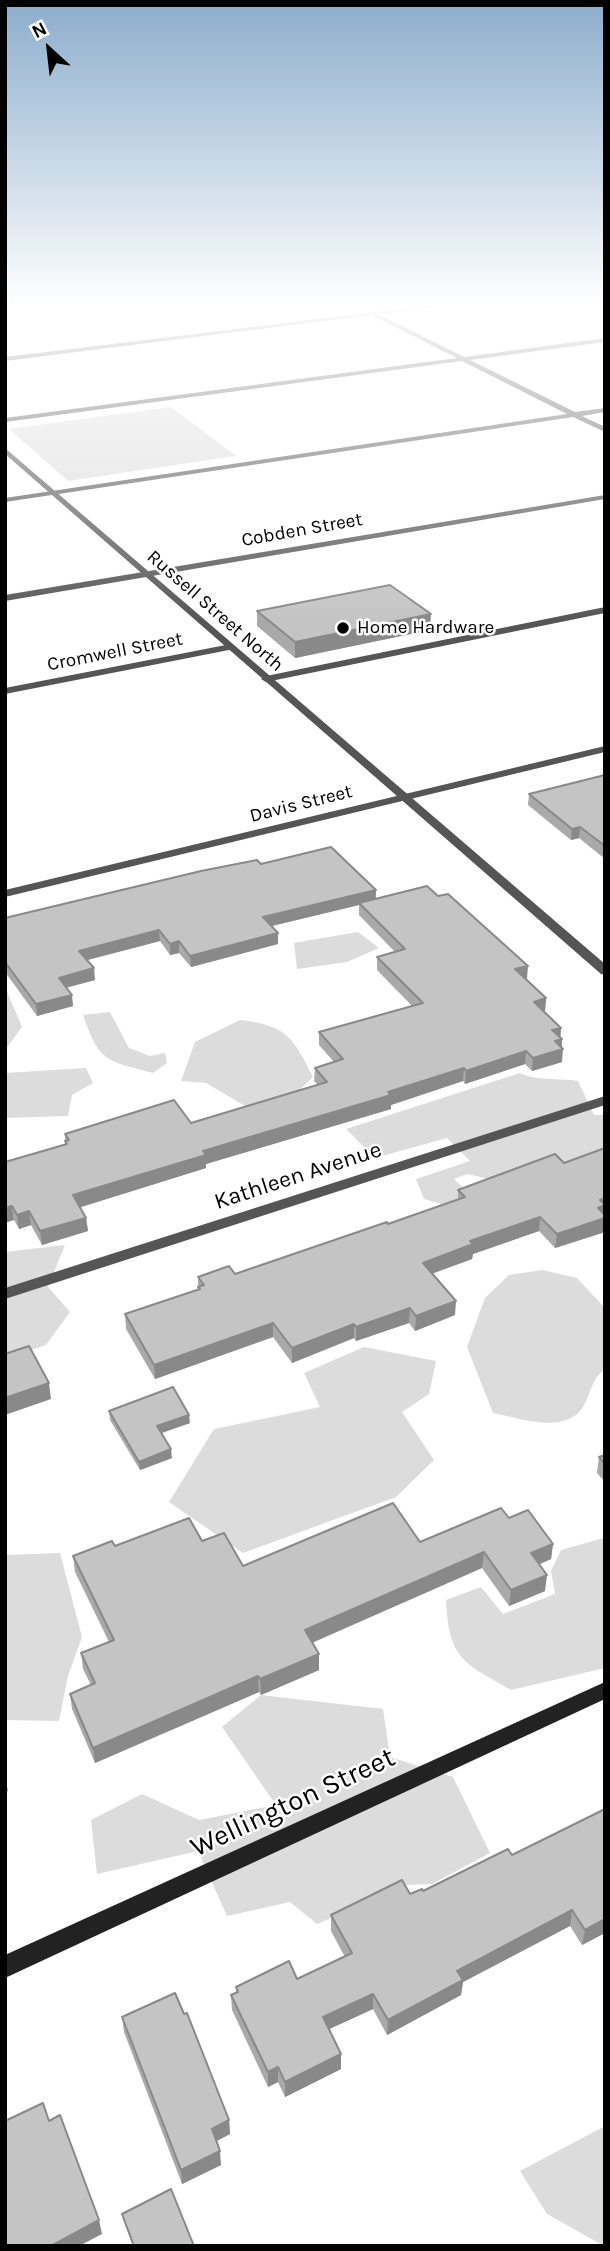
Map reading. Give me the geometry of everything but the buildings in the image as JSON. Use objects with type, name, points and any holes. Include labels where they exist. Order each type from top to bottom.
[{"type":"main road","name":"Wellington Street","points":[[5,1967],[605,1690]]},
{"type":"street","points":[[5,419],[66,411]]},
{"type":"street","points":[[564,411],[605,430]]},
{"type":"street","points":[[5,500],[598,411]]},
{"type":"street","name":"Russell Street North","points":[[5,450],[605,971]]},
{"type":"street","name":"Cobden Street","points":[[5,598],[605,497]]},
{"type":"street","points":[[266,679],[605,610]]},
{"type":"street","name":"Cromwell Street","points":[[5,691],[231,647]]},
{"type":"street","name":"Davis Street","points":[[5,894],[605,749]]},
{"type":"street","name":"Kathleen Avenue","points":[[5,1294],[605,1100]]},
{"type":"shaded area","points":[[141,411],[176,411],[236,456],[68,481],[9,429]]},
{"type":"shaded area","points":[[358,932],[379,948],[347,962],[297,969],[294,943]]},
{"type":"shaded area","points":[[5,987],[22,1027],[5,1050]]},
{"type":"shaded area","points":[[110,1012],[129,1048],[150,1056],[165,1053],[167,1063],[153,1073],[114,1062],[106,1057],[94,1042],[83,1015]]},
{"type":"shaded area","points":[[240,1020],[268,1025],[278,1030],[286,1035],[300,1052],[313,1077],[288,1101],[252,1110],[206,1083],[181,1081],[195,1042]]},
{"type":"shaded area","points":[[86,1068],[93,1083],[72,1095],[68,1116],[5,1118],[5,1073]]},
{"type":"shaded area","points":[[520,1073],[540,1078],[578,1081],[594,1115],[605,1115],[605,1155],[502,1182],[467,1174],[454,1179],[470,1194],[448,1206],[424,1199],[416,1179],[470,1161],[447,1138],[375,1158],[346,1129]]},
{"type":"shaded area","points":[[65,1245],[48,1287],[70,1312],[46,1345],[5,1359],[5,1252]]},
{"type":"shaded area","points":[[542,1270],[577,1278],[605,1308],[605,1369],[597,1377],[583,1407],[575,1416],[554,1423],[528,1421],[493,1413],[467,1347],[485,1298],[509,1275]]},
{"type":"shaded area","points":[[364,1347],[436,1361],[429,1394],[402,1412],[434,1460],[396,1497],[243,1553],[169,1502],[214,1429],[320,1407],[304,1373]]},
{"type":"shaded area","points":[[605,1539],[605,1668],[511,1690],[481,1673],[462,1657],[451,1635],[446,1600],[481,1587],[503,1614],[555,1594],[551,1571],[561,1550]]},
{"type":"shaded area","points":[[60,1553],[82,1637],[68,1676],[59,1721],[5,1720],[5,1555]]},
{"type":"shaded area","points":[[261,1695],[383,1709],[390,1757],[453,1777],[490,1853],[432,1884],[407,1885],[317,1924],[290,1902],[227,1916],[198,1851],[97,1874],[91,1820],[142,1794],[199,1820],[276,1805],[222,1727]]},
{"type":"shaded area","points":[[605,2126],[604,2246],[547,2214],[520,2171]]},
{"type":"place","name":"Home Hardware","points":[[343,628]]}]
